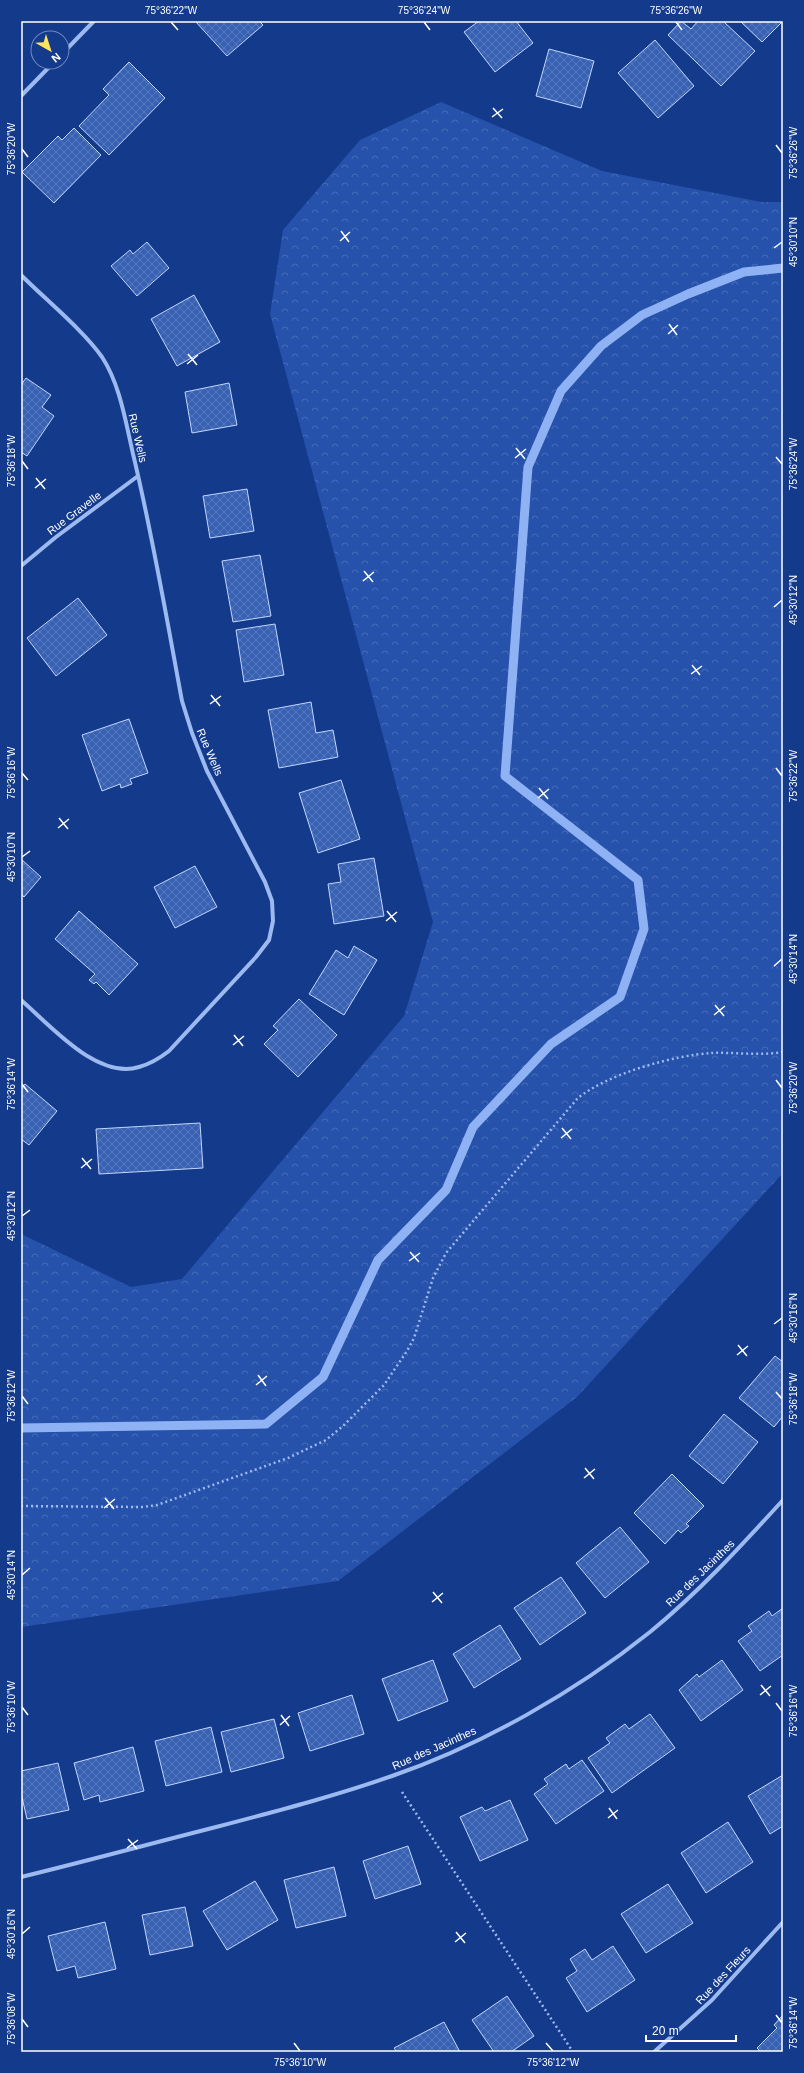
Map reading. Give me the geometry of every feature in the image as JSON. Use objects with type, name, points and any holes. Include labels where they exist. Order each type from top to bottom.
[{"type":"street","points":[[70,46],[94,21]]},
{"type":"street","points":[[21,96],[46,70]]},
{"type":"street","name":"Rue Wells","points":[[21,275],[82,334],[102,357],[113,380],[121,405],[138,476],[182,701],[192,733],[207,771],[266,882],[272,901],[273,921],[269,940],[251,963],[169,1051],[155,1060],[138,1067],[119,1068],[102,1064],[84,1055],[21,1000]]},
{"type":"street","name":"Rue Gravelle","points":[[21,566],[56,537],[138,476]]},
{"type":"street","name":"Rue des Jacinthes","points":[[21,1877],[314,1801],[392,1776],[451,1752],[502,1727],[551,1699],[603,1666],[649,1632],[698,1590],[783,1500]]},
{"type":"street","name":"Rue des Fleurs","points":[[654,2052],[712,2000],[783,1922]]},
{"type":"path","points":[[21,1506],[143,1507],[157,1505],[288,1458],[326,1440],[355,1416],[384,1385],[407,1352],[414,1338],[433,1278],[446,1253],[578,1099],[588,1090],[611,1078],[666,1062],[710,1054],[783,1052]]},
{"type":"path","points":[[392,1776],[573,2052]]},
{"type":"green space","points":[[441,102],[602,171],[761,202],[783,202],[783,1173],[577,1397],[338,1581],[21,1627],[21,1234],[131,1287],[182,1279],[404,1016],[433,922],[270,314],[283,230],[360,140]]},
{"type":"building","points":[[195,21],[259,21],[263,25],[227,56]]},
{"type":"building","points":[[479,21],[516,21],[533,43],[495,72],[464,32]]},
{"type":"building","points":[[681,21],[691,29],[698,21],[723,21],[755,51],[721,86],[668,35]]},
{"type":"building","points":[[740,21],[783,21],[762,42]]},
{"type":"building","points":[[655,40],[694,86],[658,118],[618,73]]},
{"type":"building","points":[[549,49],[594,61],[581,108],[536,96]]},
{"type":"building","points":[[129,62],[165,98],[109,155],[79,126],[109,95],[103,89]]},
{"type":"building","points":[[74,128],[101,155],[54,203],[22,172],[58,136],[62,140]]},
{"type":"building","points":[[147,242],[169,268],[137,296],[111,266],[130,250],[133,254]]},
{"type":"building","points":[[194,295],[220,342],[177,366],[151,319]]},
{"type":"building","points":[[26,378],[51,395],[42,407],[54,416],[27,456],[21,452],[21,385]]},
{"type":"building","points":[[229,383],[237,425],[192,433],[185,392]]},
{"type":"building","points":[[247,489],[254,531],[210,538],[203,496]]},
{"type":"building","points":[[260,555],[271,616],[233,622],[222,561]]},
{"type":"building","points":[[78,598],[107,635],[56,676],[27,638]]},
{"type":"building","points":[[275,624],[284,675],[244,682],[236,630]]},
{"type":"building","points":[[311,702],[316,733],[333,730],[338,757],[279,768],[268,710]]},
{"type":"building","points":[[129,719],[148,773],[130,779],[132,784],[121,788],[120,784],[102,791],[82,735]]},
{"type":"building","points":[[341,780],[360,839],[318,853],[299,793]]},
{"type":"building","points":[[374,858],[384,916],[334,924],[328,884],[341,882],[338,864]]},
{"type":"building","points":[[21,859],[41,877],[24,897],[21,894]]},
{"type":"building","points":[[195,866],[217,907],[175,928],[154,887]]},
{"type":"building","points":[[79,911],[138,964],[109,995],[96,982],[94,984],[89,980],[95,974],[55,939]]},
{"type":"building","points":[[354,946],[377,960],[344,1015],[309,994],[336,950],[348,958]]},
{"type":"building","points":[[299,999],[337,1035],[298,1077],[264,1044],[278,1030],[273,1026]]},
{"type":"building","points":[[25,1084],[57,1111],[29,1145],[21,1139],[21,1089]]},
{"type":"building","points":[[200,1123],[203,1168],[99,1174],[96,1129]]},
{"type":"building","points":[[775,1356],[783,1362],[783,1416],[774,1427],[739,1398]]},
{"type":"building","points":[[724,1414],[758,1442],[723,1484],[689,1456]]},
{"type":"building","points":[[672,1474],[704,1506],[686,1524],[689,1526],[681,1533],[678,1530],[665,1544],[634,1513]]},
{"type":"building","points":[[620,1527],[649,1562],[605,1598],[576,1563]]},
{"type":"building","points":[[561,1577],[586,1613],[540,1645],[514,1608]]},
{"type":"building","points":[[783,1608],[783,1655],[760,1671],[738,1641],[752,1631],[748,1626],[769,1611],[772,1616]]},
{"type":"building","points":[[500,1625],[521,1659],[474,1688],[453,1654]]},
{"type":"building","points":[[433,1660],[448,1701],[398,1721],[382,1679]]},
{"type":"building","points":[[722,1660],[743,1690],[701,1721],[679,1690],[697,1674],[699,1677]]},
{"type":"building","points":[[352,1695],[364,1734],[310,1751],[298,1713]]},
{"type":"building","points":[[650,1714],[675,1748],[612,1793],[588,1758],[610,1743],[606,1738],[625,1724],[629,1729]]},
{"type":"building","points":[[274,1719],[284,1758],[231,1772],[221,1732]]},
{"type":"building","points":[[211,1727],[222,1772],[166,1786],[155,1741]]},
{"type":"building","points":[[133,1747],[144,1791],[100,1802],[99,1795],[84,1800],[74,1763]]},
{"type":"building","points":[[582,1760],[604,1791],[556,1824],[534,1794],[548,1784],[544,1779],[566,1764],[569,1769]]},
{"type":"building","points":[[58,1763],[69,1810],[27,1819],[21,1793],[21,1771]]},
{"type":"building","points":[[783,1775],[783,1826],[770,1834],[748,1796]]},
{"type":"building","points":[[510,1800],[528,1840],[480,1861],[460,1817],[482,1807],[485,1811]]},
{"type":"building","points":[[728,1822],[753,1862],[706,1893],[681,1853]]},
{"type":"building","points":[[408,1846],[421,1884],[375,1899],[363,1861]]},
{"type":"building","points":[[334,1867],[346,1916],[296,1928],[284,1880]]},
{"type":"building","points":[[255,1881],[278,1920],[227,1950],[203,1911]]},
{"type":"building","points":[[668,1884],[693,1923],[646,1953],[621,1914]]},
{"type":"building","points":[[185,1907],[193,1946],[150,1955],[142,1915]]},
{"type":"building","points":[[105,1922],[116,1969],[78,1978],[75,1966],[57,1971],[48,1936]]},
{"type":"building","points":[[613,1946],[635,1980],[587,2012],[566,1978],[577,1971],[570,1959],[585,1949],[592,1960]]},
{"type":"building","points":[[507,1996],[534,2036],[511,2052],[494,2052],[472,2020]]},
{"type":"building","points":[[782,2016],[783,2052],[761,2052],[757,2048],[777,2028],[774,2025]]},
{"type":"building","points":[[444,2022],[460,2052],[397,2052],[394,2048]]},
{"type":"waterway","points":[[21,1428],[266,1424],[323,1377],[378,1260],[446,1190],[473,1127],[551,1044],[620,997],[644,929],[638,880],[505,776],[528,467],[561,391],[601,346],[642,315],[688,294],[744,272],[783,268]]}]
